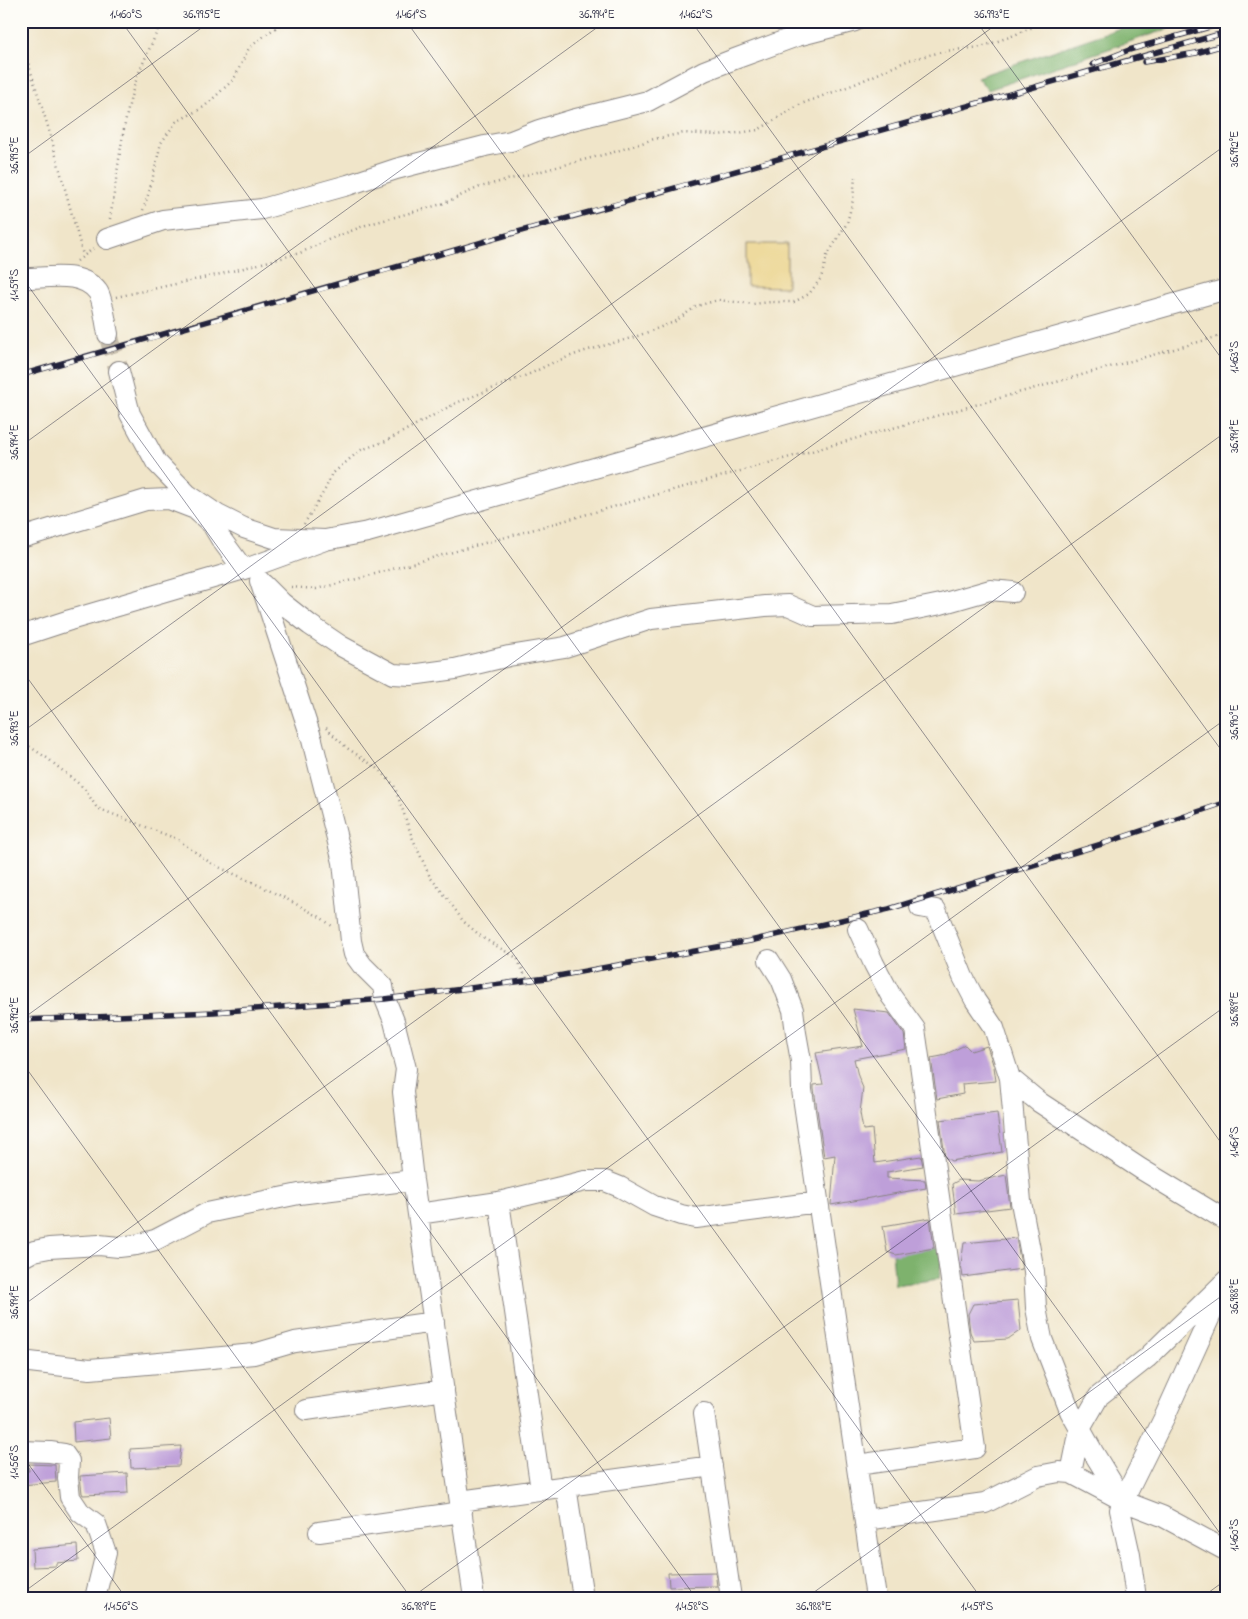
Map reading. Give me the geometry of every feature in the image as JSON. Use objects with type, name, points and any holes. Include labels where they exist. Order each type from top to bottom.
[{"type":"street","points":[[107,239],[163,220],[262,210],[396,169],[510,141],[572,120],[648,101],[704,71],[722,64],[797,36],[855,21]]},
{"type":"street","points":[[21,278],[62,276],[89,283],[99,293],[108,334]]},
{"type":"street","points":[[21,636],[235,572],[325,540],[378,529],[1227,289]]},
{"type":"street","points":[[119,372],[130,414],[156,462],[187,494],[218,515],[244,528],[274,538],[325,540]]},
{"type":"street","points":[[21,538],[146,500],[169,498],[195,509],[212,524],[235,572]]},
{"type":"street","points":[[474,1598],[413,1180],[403,1092],[406,1069],[383,986],[354,954],[343,862],[312,740],[260,581],[282,603],[341,646],[393,674],[411,675],[455,669],[509,656],[564,647],[652,619],[788,605],[813,616],[892,614],[941,604],[990,590],[1013,592]]},
{"type":"street","points":[[920,908],[936,910],[963,977],[975,1000],[994,1028],[1010,1078],[1021,1202],[1034,1271],[1036,1308],[1042,1339],[1070,1411],[1123,1501]]},
{"type":"street","points":[[856,1465],[975,1448],[915,1028],[891,996],[858,929]]},
{"type":"street","points":[[769,960],[781,980],[793,1010],[801,1061],[802,1090],[876,1598]]},
{"type":"street","points":[[1010,1078],[1039,1102],[1141,1169],[1227,1221]]},
{"type":"street","points":[[21,1258],[34,1251],[49,1248],[136,1245],[155,1240],[207,1214],[299,1194],[413,1180]]},
{"type":"street","points":[[418,1214],[498,1202],[585,1181],[605,1182],[620,1187],[654,1206],[696,1218],[818,1202]]},
{"type":"street","points":[[498,1202],[541,1490]]},
{"type":"street","points":[[1071,1473],[1080,1429],[1099,1396],[1147,1358],[1227,1280],[1120,1510],[1130,1555],[1136,1598]]},
{"type":"street","points":[[21,1361],[90,1369],[159,1363],[254,1354],[295,1342],[434,1322]]},
{"type":"street","points":[[306,1410],[444,1390]]},
{"type":"street","points":[[704,1413],[731,1598]]},
{"type":"street","points":[[21,1451],[64,1454],[69,1460],[70,1497],[80,1512],[96,1524],[106,1553],[95,1598]]},
{"type":"street","points":[[319,1532],[541,1490],[712,1466]]},
{"type":"street","points":[[865,1520],[985,1503],[1038,1476],[1059,1472],[1071,1473],[1123,1501],[1162,1516],[1227,1550]]},
{"type":"street","points":[[566,1486],[583,1598]]},
{"type":"path","points":[[21,40],[49,130],[83,255],[107,239],[132,93],[142,63],[161,21]]},
{"type":"path","points":[[138,228],[162,142],[176,122],[204,107],[234,79],[249,48],[286,21]]},
{"type":"path","points":[[102,306],[116,297],[221,274],[300,253],[366,225],[442,204],[480,187],[523,174],[597,156],[654,139],[684,133],[731,134],[758,130],[801,104],[855,84],[909,60],[945,51],[981,46],[1012,36],[1047,21]]},
{"type":"path","points":[[298,539],[305,521],[326,488],[331,475],[361,450],[386,441],[456,403],[532,373],[554,362],[636,337],[674,322],[697,306],[718,300],[753,304],[794,302],[809,294],[821,278],[827,256],[847,223],[853,200],[855,177]]},
{"type":"path","points":[[290,587],[316,589],[356,579],[1227,334]]},
{"type":"path","points":[[304,716],[314,717],[347,748],[377,768],[394,785],[412,837],[430,877],[462,921],[483,938],[517,958],[527,980]]},
{"type":"path","points":[[21,742],[48,758],[84,788],[97,808],[177,839],[212,864],[320,917],[351,941]]},
{"type":"green space","points":[[1141,21],[1198,21],[1170,28],[988,90],[977,77]]},
{"type":"green space","points":[[937,1248],[942,1259],[939,1279],[895,1285],[892,1253]]},
{"type":"sand","points":[[747,244],[787,244],[787,287],[747,286]]},
{"type":"building","points":[[853,1009],[889,1013],[904,1034],[906,1049],[854,1059],[863,1088],[860,1113],[863,1130],[872,1129],[875,1163],[921,1156],[923,1166],[887,1172],[887,1178],[925,1180],[926,1188],[831,1205],[835,1155],[824,1157],[814,1089],[814,1085],[823,1084],[816,1053],[863,1046]]},
{"type":"building","points":[[965,1045],[971,1051],[987,1046],[994,1067],[996,1081],[962,1084],[963,1094],[937,1099],[931,1058],[942,1056]]},
{"type":"building","points":[[997,1113],[1002,1152],[951,1161],[945,1157],[940,1120]]},
{"type":"building","points":[[1006,1175],[1010,1207],[956,1214],[952,1184],[959,1180],[978,1181]]},
{"type":"building","points":[[930,1218],[934,1248],[896,1255],[887,1252],[883,1226]]},
{"type":"building","points":[[1016,1238],[1022,1269],[963,1277],[961,1264],[964,1243]]},
{"type":"building","points":[[1018,1300],[1021,1330],[1008,1339],[974,1341],[970,1332],[968,1314],[973,1304]]},
{"type":"building","points":[[109,1418],[111,1438],[74,1442],[73,1422]]},
{"type":"building","points":[[181,1446],[179,1466],[131,1468],[130,1449]]},
{"type":"building","points":[[28,1464],[55,1465],[56,1482],[21,1485],[21,1471],[29,1471]]},
{"type":"building","points":[[127,1473],[128,1493],[83,1495],[82,1493],[80,1476]]},
{"type":"building","points":[[77,1545],[78,1561],[56,1563],[56,1566],[33,1567],[32,1549]]},
{"type":"building","points":[[715,1572],[717,1586],[669,1587],[668,1573]]},
{"type":"tunnel","points":[[108,334],[119,371]]},
{"type":"railway","points":[[1093,64],[1129,50],[1227,22]]},
{"type":"railway","points":[[21,375],[493,239],[1227,32]]},
{"type":"railway","points":[[1144,62],[1196,53],[1227,44]]},
{"type":"railway","points":[[21,1020],[214,1012],[385,999],[547,978],[750,941],[889,909],[1105,843],[1227,802]]}]
